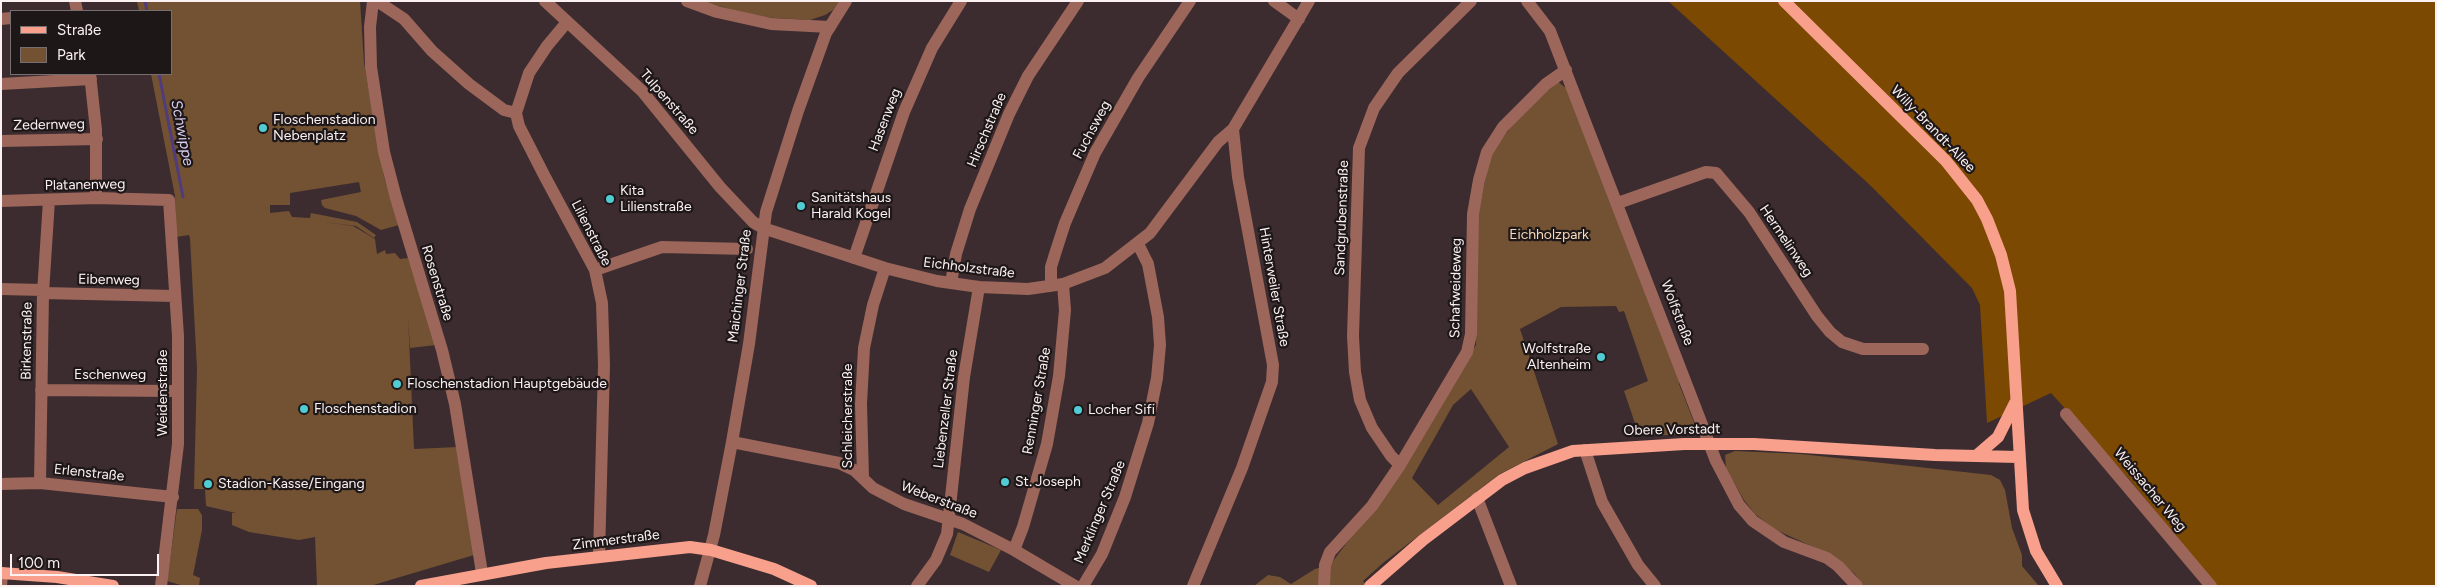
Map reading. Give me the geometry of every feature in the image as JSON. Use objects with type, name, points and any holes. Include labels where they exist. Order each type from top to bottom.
[{"type":"main road","name":"Willy-Brandt-Allee","points":[[1784,1],[1946,161],[1977,200],[1996,241],[2010,291],[2018,457],[2023,510],[2036,551],[2057,586]]},
{"type":"main road","points":[[1976,456],[1998,437],[2016,401]]},
{"type":"main road","name":"Obere Vorstadt","points":[[1370,586],[1477,498],[1502,480],[1525,468],[1568,452],[1711,444],[1784,445],[1901,454],[2018,457]]},
{"type":"main road","name":"Zimmerstraße","points":[[421,586],[482,573],[599,556],[690,547],[710,550],[774,569],[811,586]]},
{"type":"main road","points":[[2,573],[57,577],[113,586]]},
{"type":"street","name":"Rosenstraße","points":[[373,1],[370,28],[371,67],[384,152],[442,350],[455,404],[482,573]]},
{"type":"street","points":[[377,1],[404,19],[432,51],[469,84],[504,110],[516,113],[529,73],[547,46],[567,22]]},
{"type":"street","name":"Tulpenstraße","points":[[545,1],[642,91],[741,212],[763,228]]},
{"type":"street","points":[[687,1],[717,12],[771,24],[830,27]]},
{"type":"street","name":"Maichinger Straße","points":[[700,586],[710,550],[732,442],[749,344],[763,228],[798,111],[830,27],[846,1]]},
{"type":"street","name":"Hasenweg","points":[[854,258],[904,112],[932,48],[961,1]]},
{"type":"street","name":"Hirschstraße","points":[[950,283],[956,254],[970,209],[1009,114],[1028,76],[1078,1]]},
{"type":"street","name":"Fuchsweg","points":[[1057,285],[1051,267],[1065,223],[1095,153],[1138,78],[1190,1]]},
{"type":"street","points":[[1274,1],[1299,19]]},
{"type":"street","points":[[1233,128],[1309,1]]},
{"type":"street","name":"Sandgrubenstraße","points":[[1400,465],[1391,456],[1372,428],[1360,400],[1355,372],[1353,336],[1360,148],[1374,108],[1398,74],[1471,1]]},
{"type":"street","name":"Wolfstraße","points":[[1527,1],[1545,22],[1566,70],[1723,475],[1739,506],[1751,519],[1784,542],[1827,558],[1849,576],[1857,586]]},
{"type":"street","name":"Schafweideweg","points":[[1324,586],[1325,565],[1330,552],[1372,506],[1400,465],[1450,383],[1470,344],[1472,214],[1478,180],[1487,152],[1494,139],[1509,120],[1546,84],[1566,70]]},
{"type":"street","points":[[1,84],[91,76],[96,139],[96,198]]},
{"type":"street","name":"Lilienstraße","points":[[516,113],[519,126],[595,270],[602,303],[604,365],[599,556]]},
{"type":"street","name":"Eichholzstraße","points":[[763,228],[885,268],[950,283],[1016,290],[1057,285],[1105,268],[1138,244],[1162,219],[1218,142],[1233,128]]},
{"type":"street","name":"Hinterweiler Straße","points":[[1193,586],[1242,468],[1272,382],[1270,350],[1238,177],[1233,128]]},
{"type":"street","name":"Zedernweg","points":[[1,141],[96,139]]},
{"type":"street","name":"Hermelinweg","points":[[1618,203],[1706,172],[1716,173],[1749,212],[1817,316],[1830,332],[1842,342],[1863,349],[1923,349]]},
{"type":"street","name":"Platanenweg","points":[[1,201],[96,198],[168,200]]},
{"type":"street","name":"Birkenstraße","points":[[40,483],[43,291],[49,200]]},
{"type":"street","name":"Weidenstraße","points":[[161,586],[178,444],[175,296],[168,200]]},
{"type":"street","name":"Merklinger Straße","points":[[1083,586],[1102,554],[1125,497],[1148,423],[1157,378],[1160,345],[1157,308],[1148,264],[1138,244]]},
{"type":"street","points":[[595,270],[662,247],[747,249]]},
{"type":"street","name":"Schleicherstraße","points":[[863,477],[861,404],[864,348],[873,305],[885,268]]},
{"type":"street","name":"Renninger Straße","points":[[1014,550],[1023,527],[1047,444],[1059,376],[1065,310],[1057,285]]},
{"type":"street","name":"Liebenzeller Straße","points":[[917,586],[944,547],[950,520],[956,436],[979,287]]},
{"type":"street","name":"Eibenweg","points":[[1,289],[175,296]]},
{"type":"street","name":"Eschenweg","points":[[41,390],[178,391]]},
{"type":"street","name":"Weissacher Weg","points":[[2066,414],[2211,586]]},
{"type":"street","name":"Weberstraße","points":[[732,442],[839,463],[863,477],[873,488],[904,504],[963,524],[1014,550],[1075,586]]},
{"type":"street","points":[[1585,450],[1602,502],[1638,565],[1655,586]]},
{"type":"street","name":"Erlenstraße","points":[[1,484],[40,483],[173,497]]},
{"type":"street","points":[[1477,498],[1511,586]]},
{"type":"street","points":[[1,586],[2,573]]},
{"type":"green space","points":[[137,1],[360,1],[364,63],[384,177],[399,225],[381,230],[356,216],[325,208],[322,205],[321,200],[361,192],[359,182],[290,193],[290,205],[270,205],[270,213],[289,211],[292,217],[310,218],[311,213],[357,222],[376,235],[374,238],[356,226],[324,222],[353,226],[375,239],[377,254],[385,250],[386,254],[395,253],[400,259],[408,258],[436,345],[410,348],[408,316],[414,449],[458,447],[474,555],[370,586],[317,586],[315,537],[299,540],[249,532],[232,525],[232,513],[236,513],[206,506],[205,489],[194,489],[197,369],[190,238],[189,235],[176,237],[175,196],[151,75],[172,75],[172,10],[139,10]]},
{"type":"green space","points":[[701,1],[839,1],[833,10],[810,20],[758,17]]},
{"type":"green space","name":"Eichholzpark","points":[[1557,81],[1571,92],[1681,378],[1679,384],[1697,430],[1691,435],[1639,435],[1624,391],[1648,381],[1624,311],[1619,312],[1616,306],[1561,307],[1520,329],[1558,444],[1498,475],[1383,563],[1363,581],[1366,586],[1254,586],[1268,575],[1280,577],[1291,584],[1315,569],[1330,565],[1402,470],[1476,345],[1477,221],[1490,156],[1518,117]],"holes":[[[1471,389],[1509,447],[1438,505],[1412,478],[1453,405]]]},
{"type":"green space","points":[[1735,451],[1801,454],[1991,475],[2000,480],[2005,490],[2012,528],[2022,555],[2022,566],[2039,586],[1864,586],[1854,573],[1831,555],[1774,529],[1755,514],[1744,500],[1726,469],[1725,455]]},
{"type":"green space","points":[[177,509],[198,509],[202,515],[202,530],[193,575],[200,578],[199,586],[184,586],[167,581]]},
{"type":"green space","points":[[958,532],[1001,550],[989,572],[950,555]]},
{"type":"shaded area","points":[[1668,1],[2436,1],[2436,586],[2216,586],[2130,480],[2051,393],[1987,423],[1980,305],[1972,288],[1871,186]]},
{"type":"waterway","name":"Schwippe","points":[[145,1],[147,10]]},
{"type":"waterway","name":"Schwippe","points":[[159,75],[183,197]]},
{"type":"place","name":"Floschenstadion Nebenplatz","points":[[263,128]]},
{"type":"place","name":"Kita Lilienstraße","points":[[610,199]]},
{"type":"place","name":"Sanitätshaus Harald Kogel","points":[[801,206]]},
{"type":"place","name":"Wolfstraße Altenheim","points":[[1601,357]]},
{"type":"place","name":"Floschenstadion Hauptgebäude","points":[[397,384]]},
{"type":"place","name":"Floschenstadion","points":[[304,409]]},
{"type":"place","name":"Locher Sifi","points":[[1078,410]]},
{"type":"place","name":"St. Joseph","points":[[1005,482]]},
{"type":"place","name":"Stadion-Kasse/Eingang","points":[[208,484]]}]
